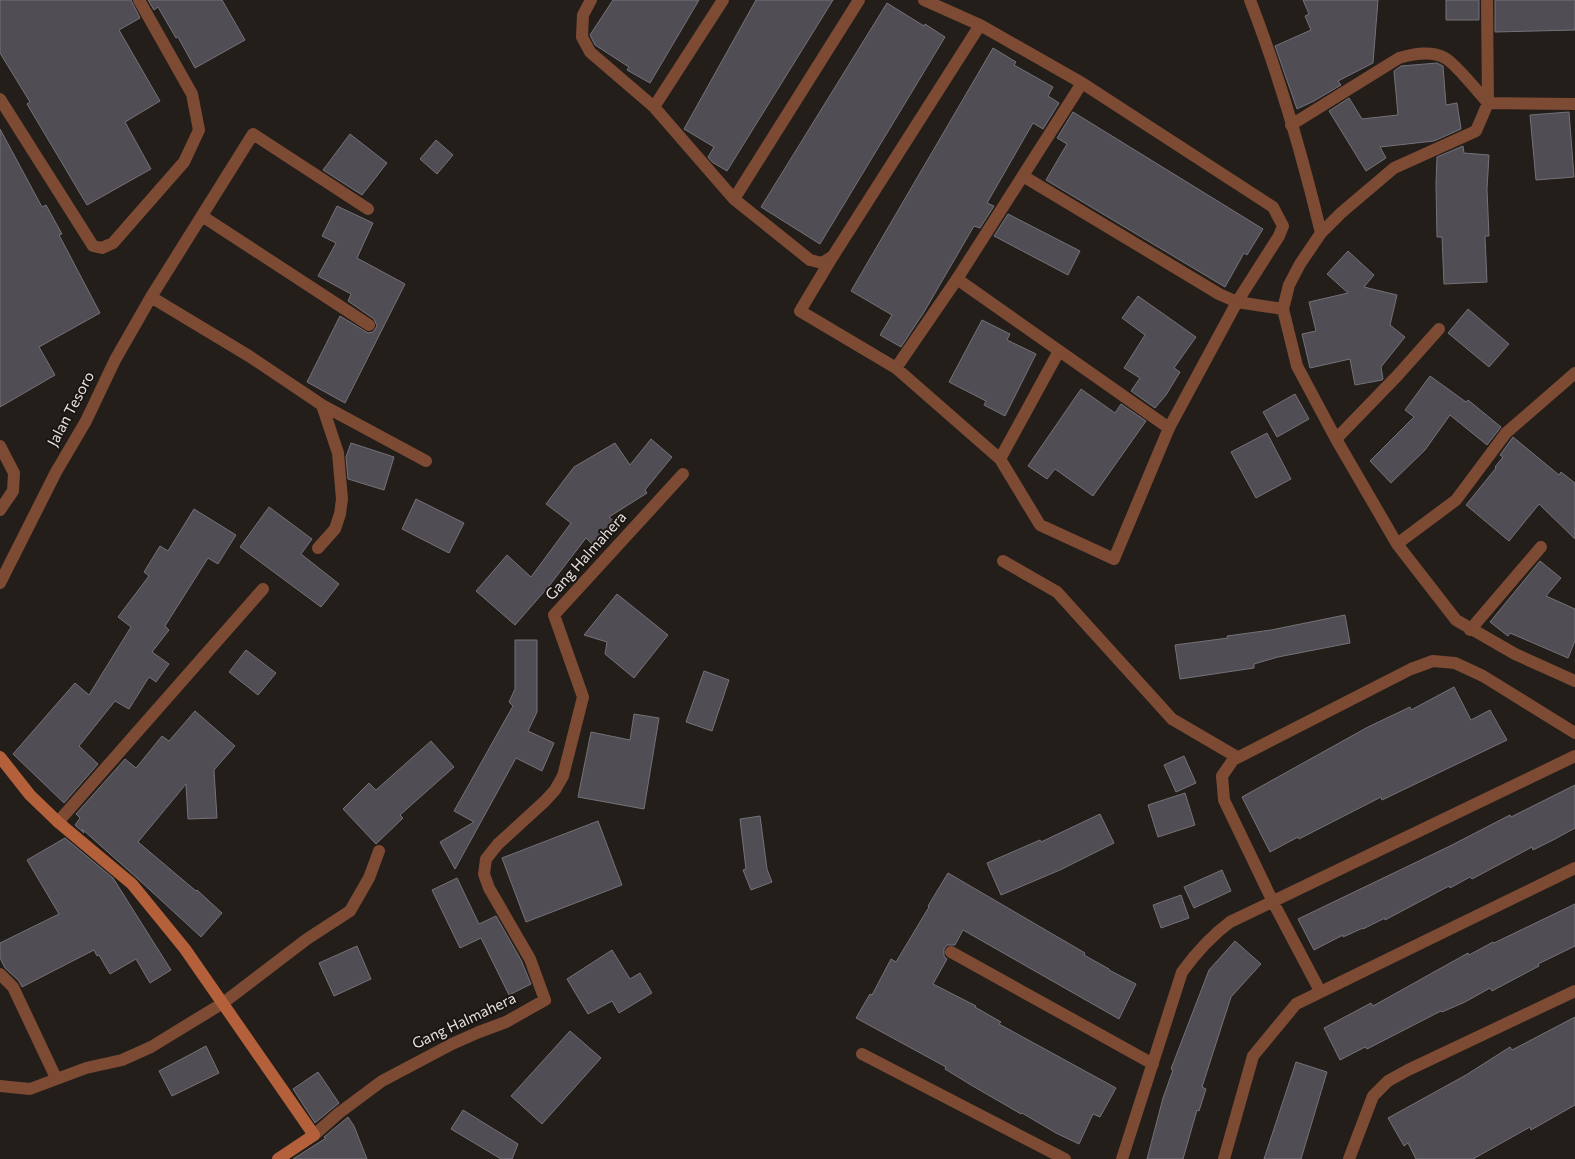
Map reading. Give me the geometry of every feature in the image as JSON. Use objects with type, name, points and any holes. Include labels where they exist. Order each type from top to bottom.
[{"type":"street","points":[[1,105],[93,246],[102,248],[113,243],[184,162],[199,130],[192,94],[139,0]]},
{"type":"street","points":[[591,0],[583,15],[582,37],[590,52],[654,107],[734,199],[810,260],[822,263],[834,256]]},
{"type":"street","points":[[654,107],[723,0]]},
{"type":"street","points":[[734,199],[859,0]]},
{"type":"street","points":[[924,0],[980,25],[1082,83],[1273,207],[1283,226],[1279,236],[1238,302],[1169,428],[1114,559],[1040,526],[1000,459],[896,368],[800,311],[980,25]]},
{"type":"street","points":[[1250,0],[1267,44],[1308,180],[1321,233]]},
{"type":"street","points":[[1487,0],[1488,103],[1476,131],[1394,168],[1341,213],[1321,233],[1300,264],[1289,285],[1283,309],[1297,366],[1336,439],[1397,544],[1456,620],[1470,630],[1515,654],[1575,681]]},
{"type":"street","points":[[1291,125],[1399,58],[1413,54],[1436,54],[1446,58],[1488,103],[1575,104]]},
{"type":"street","points":[[896,368],[957,279],[1082,83]]},
{"type":"street","name":"Jalan Tesoro","points":[[0,583],[56,472],[86,422],[115,360],[254,134],[368,209]]},
{"type":"street","points":[[1023,176],[1219,294],[1238,302],[1283,309]]},
{"type":"street","points":[[202,216],[369,325]]},
{"type":"street","points":[[957,279],[1169,428]]},
{"type":"street","points":[[152,297],[248,356],[322,405],[426,461]]},
{"type":"street","points":[[1336,439],[1398,376],[1439,329]]},
{"type":"street","points":[[1000,459],[1059,351]]},
{"type":"street","points":[[1397,544],[1456,500],[1506,433],[1575,374]]},
{"type":"street","points":[[318,548],[335,530],[342,499],[338,453],[322,405]]},
{"type":"street","points":[[0,446],[14,473],[13,490],[0,510]]},
{"type":"street","name":"Gang Halmahera","points":[[278,1159],[314,1135],[382,1081],[452,1044],[506,1022],[545,1000],[530,958],[489,888],[484,874],[486,859],[498,844],[545,802],[563,776],[582,697],[554,615],[683,474]]},
{"type":"street","points":[[1470,630],[1541,547]]},
{"type":"street","points":[[1003,561],[1057,592],[1172,719],[1238,757]]},
{"type":"street","points":[[58,822],[263,589]]},
{"type":"street","points":[[1320,991],[1273,902],[1224,800],[1222,776],[1233,760],[1411,669],[1433,661],[1455,663],[1483,676],[1575,733]]},
{"type":"street","points":[[1122,1159],[1182,972],[1216,932],[1230,922],[1575,756]]},
{"type":"street","points":[[0,757],[30,795],[58,822],[132,884],[185,949],[314,1135]]},
{"type":"street","points":[[0,1086],[30,1089],[86,1068],[122,1060],[151,1047],[223,1003],[307,939],[350,912],[369,878],[379,850]]},
{"type":"street","points":[[1224,1159],[1253,1056],[1296,1004],[1575,868]]},
{"type":"street","points":[[951,952],[1153,1064]]},
{"type":"street","points":[[0,974],[12,987],[56,1078]]},
{"type":"street","points":[[1349,1159],[1373,1096],[1388,1081],[1575,991]]},
{"type":"street","points":[[862,1054],[1065,1159]]},
{"type":"building","points":[[0,0],[131,0],[140,18],[119,30],[160,101],[125,122],[151,169],[87,205],[27,104],[30,102],[0,53]]},
{"type":"building","points":[[148,0],[222,0],[245,40],[195,68],[178,37],[176,38],[158,7],[154,10]]},
{"type":"building","points":[[613,0],[699,0],[650,83],[627,70],[629,67],[595,45],[590,35]]},
{"type":"building","points":[[756,0],[833,0],[727,171],[712,162],[708,157],[714,147],[684,129]]},
{"type":"building","points":[[1303,0],[1378,0],[1373,63],[1338,81],[1341,85],[1297,109],[1275,46],[1311,30],[1305,16],[1309,14]]},
{"type":"building","points":[[1446,0],[1479,0],[1479,20],[1446,20]]},
{"type":"building","points":[[1495,0],[1575,0],[1575,30],[1495,32]]},
{"type":"building","points":[[887,3],[945,37],[820,244],[761,207]]},
{"type":"building","points":[[993,48],[1016,62],[1014,65],[1053,87],[1048,96],[1059,103],[1043,129],[1033,123],[987,203],[994,206],[980,228],[974,226],[924,312],[901,347],[880,335],[892,315],[851,291]]},
{"type":"building","points":[[1437,63],[1443,66],[1446,105],[1457,103],[1461,129],[1434,141],[1380,147],[1386,158],[1366,171],[1329,111],[1349,98],[1362,119],[1398,115],[1394,71],[1401,66]]},
{"type":"building","points":[[1073,112],[1263,229],[1247,255],[1244,253],[1225,287],[1046,180],[1067,144],[1057,138]]},
{"type":"building","points":[[1569,112],[1574,177],[1536,180],[1530,115]]},
{"type":"building","points":[[0,129],[42,207],[46,205],[62,234],[59,235],[100,313],[39,347],[55,375],[0,407]]},
{"type":"building","points":[[350,134],[387,163],[362,195],[323,170]]},
{"type":"building","points":[[436,140],[453,155],[437,174],[420,159]]},
{"type":"building","points":[[1463,146],[1464,153],[1489,155],[1487,189],[1489,236],[1485,236],[1487,282],[1444,284],[1442,237],[1437,237],[1437,157]]},
{"type":"building","points":[[337,206],[373,223],[357,258],[405,284],[345,403],[307,382],[340,316],[368,333],[373,332],[377,326],[374,319],[348,301],[351,294],[318,276],[336,243],[322,236]]},
{"type":"building","points":[[1008,214],[1080,251],[1068,275],[994,236]]},
{"type":"building","points":[[1348,251],[1374,275],[1364,287],[1397,295],[1390,325],[1405,337],[1381,367],[1382,380],[1355,385],[1350,359],[1310,368],[1302,334],[1316,331],[1309,302],[1348,293],[1327,274]]},
{"type":"building","points":[[1138,296],[1196,337],[1174,368],[1180,372],[1166,395],[1155,408],[1131,391],[1140,378],[1124,368],[1145,335],[1122,318]]},
{"type":"building","points":[[1468,309],[1509,344],[1489,367],[1448,333]]},
{"type":"building","points":[[982,320],[1010,334],[1007,340],[1036,354],[1005,416],[984,405],[986,401],[949,382]]},
{"type":"building","points":[[1430,376],[1466,402],[1468,400],[1501,427],[1487,445],[1450,415],[1425,450],[1391,483],[1370,461],[1414,417],[1405,410]]},
{"type":"building","points":[[1081,389],[1115,413],[1121,404],[1146,421],[1093,496],[1055,469],[1047,479],[1028,466]]},
{"type":"building","points":[[1295,394],[1309,419],[1277,437],[1263,412]]},
{"type":"building","points":[[1267,433],[1291,479],[1256,498],[1231,452]]},
{"type":"building","points":[[1513,437],[1559,475],[1561,472],[1575,483],[1575,539],[1539,504],[1509,541],[1466,505],[1496,468],[1503,457],[1500,455]]},
{"type":"building","points":[[651,439],[672,457],[645,490],[647,493],[609,517],[617,524],[595,547],[586,538],[549,586],[515,625],[476,591],[507,555],[531,577],[571,523],[546,504],[574,467],[615,443],[630,465]]},
{"type":"building","points":[[351,443],[394,457],[384,490],[348,479],[346,457]]},
{"type":"building","points":[[416,499],[464,523],[449,553],[402,529]]},
{"type":"building","points":[[269,507],[312,539],[301,554],[339,584],[321,607],[240,547]]},
{"type":"building","points":[[194,509],[236,535],[218,564],[208,558],[165,626],[169,630],[152,652],[169,664],[156,682],[149,677],[129,709],[115,701],[79,746],[98,764],[64,803],[13,754],[75,683],[89,695],[131,627],[118,617],[149,576],[144,572],[160,546],[168,551]]},
{"type":"building","points":[[1540,561],[1561,578],[1546,596],[1575,609],[1575,641],[1568,658],[1510,633],[1508,636],[1490,622]]},
{"type":"building","points":[[617,594],[668,635],[634,678],[605,654],[607,642],[584,635]]},
{"type":"building","points":[[1345,615],[1350,643],[1278,657],[1254,664],[1254,668],[1180,679],[1175,645],[1228,638],[1227,636],[1271,630]]},
{"type":"building","points":[[515,640],[537,640],[537,712],[528,731],[554,743],[542,771],[516,758],[455,869],[440,842],[474,822],[454,811],[513,706],[509,702],[515,689]]},
{"type":"building","points":[[246,650],[276,673],[258,695],[229,672]]},
{"type":"building","points":[[704,671],[729,680],[712,731],[686,722]]},
{"type":"building","points":[[1454,687],[1471,720],[1490,710],[1507,740],[1382,800],[1381,797],[1270,852],[1242,797],[1368,727],[1410,707],[1411,710]]},
{"type":"building","points":[[195,711],[235,746],[214,770],[217,818],[188,819],[186,784],[138,842],[222,913],[201,937],[82,829],[84,833],[75,825],[80,818],[76,814],[125,759],[136,768],[162,736],[169,741]]},
{"type":"building","points":[[634,714],[659,718],[644,809],[578,797],[591,732],[630,740]]},
{"type":"building","points":[[431,741],[454,767],[400,815],[403,818],[376,844],[343,809],[369,783],[376,790]]},
{"type":"building","points":[[1184,756],[1196,783],[1176,792],[1164,765]]},
{"type":"building","points":[[1575,785],[1575,828],[1533,850],[1532,847],[1472,879],[1470,877],[1450,888],[1449,886],[1385,920],[1385,918],[1343,937],[1343,935],[1314,950],[1298,919]]},
{"type":"building","points":[[1185,793],[1195,825],[1158,837],[1148,805]]},
{"type":"building","points":[[1100,814],[1114,843],[1060,870],[1001,895],[987,863],[1040,840],[1041,842]]},
{"type":"building","points":[[760,816],[767,869],[772,882],[751,890],[743,870],[746,869],[740,819]]},
{"type":"building","points":[[598,821],[622,885],[526,922],[502,858]]},
{"type":"building","points":[[65,838],[113,878],[171,970],[150,983],[136,959],[110,974],[94,950],[22,987],[19,981],[5,968],[0,958],[0,943],[59,914],[27,860]]},
{"type":"building","points":[[1222,870],[1231,891],[1194,908],[1184,887]]},
{"type":"building","points":[[948,873],[1085,953],[1084,955],[1109,970],[1136,984],[1119,1019],[963,930],[955,945],[947,945],[944,949],[944,956],[947,959],[933,984],[976,1006],[1001,1022],[999,1024],[1116,1088],[1100,1117],[1093,1114],[1079,1144],[1021,1114],[945,1069],[946,1067],[856,1018],[870,994],[872,995],[891,959],[896,962]]},
{"type":"building","points":[[457,878],[479,924],[496,916],[521,960],[531,984],[509,995],[481,938],[460,948],[432,890]]},
{"type":"building","points":[[1181,895],[1189,918],[1161,928],[1153,905]]},
{"type":"building","points":[[1575,904],[1575,946],[1538,964],[1539,966],[1492,991],[1490,988],[1465,1002],[1441,1011],[1367,1049],[1365,1047],[1340,1060],[1324,1028],[1371,1003],[1373,1006],[1468,953],[1469,955]]},
{"type":"building","points":[[1235,941],[1261,964],[1231,997],[1202,1087],[1206,1089],[1199,1111],[1197,1110],[1183,1159],[1147,1159],[1163,1098],[1173,1070],[1171,1069],[1209,970]]},
{"type":"building","points":[[357,946],[371,979],[334,996],[319,963]]},
{"type":"building","points":[[612,950],[630,979],[640,973],[652,993],[619,1013],[612,1001],[588,1014],[567,979]]},
{"type":"building","points":[[1575,1017],[1575,1105],[1531,1130],[1530,1127],[1473,1159],[1416,1159],[1408,1143],[1404,1146],[1388,1118],[1466,1075],[1510,1047],[1512,1050]]},
{"type":"building","points":[[570,1031],[601,1058],[542,1124],[511,1096]]},
{"type":"building","points":[[206,1046],[219,1073],[172,1096],[159,1071]]},
{"type":"building","points":[[1296,1062],[1327,1072],[1301,1159],[1264,1159]]},
{"type":"building","points":[[318,1072],[339,1103],[315,1123],[293,1089]]},
{"type":"building","points":[[463,1110],[518,1144],[512,1159],[501,1159],[451,1129]]},
{"type":"building","points":[[348,1117],[354,1126],[367,1159],[293,1159],[326,1138],[324,1137]]}]
